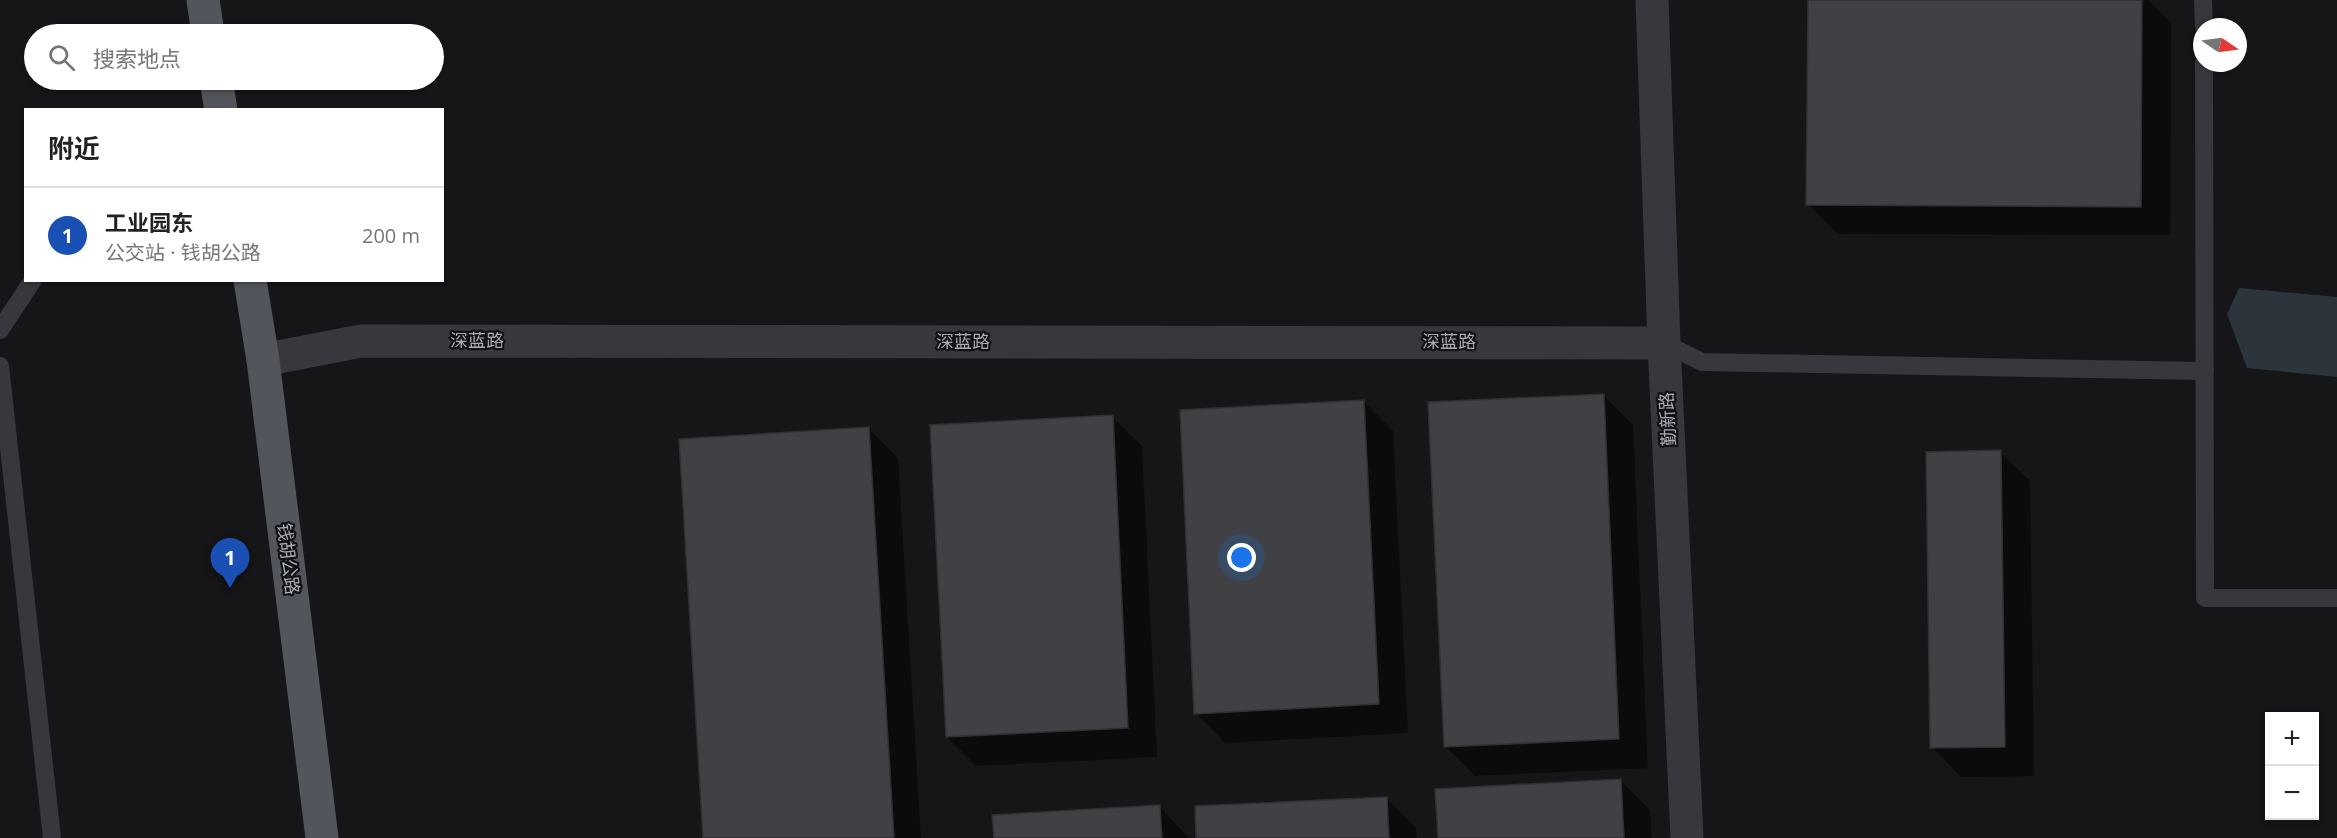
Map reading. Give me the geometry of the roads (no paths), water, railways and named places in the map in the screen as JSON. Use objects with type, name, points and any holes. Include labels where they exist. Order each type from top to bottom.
[{"type":"main road","points":[[203,0],[207,24]]},
{"type":"main road","points":[[218,90],[221,108]]},
{"type":"main road","name":"钱胡公路","points":[[250,282],[263,360],[322,838]]},
{"type":"street","name":"勤新路","points":[[1652,0],[1664,343],[1687,838]]},
{"type":"street","name":"深蓝路","points":[[263,360],[361,340],[1664,343]]},
{"type":"lane","points":[[2204,0],[2204,18]]},
{"type":"lane","points":[[2204,72],[2205,598],[2337,598]]},
{"type":"lane","points":[[0,330],[32,282]]},
{"type":"lane","points":[[1664,343],[1702,362],[2205,371]]},
{"type":"lane","points":[[0,366],[52,838]]},
{"type":"place","name":"工业园东","points":[[230,588]]}]
